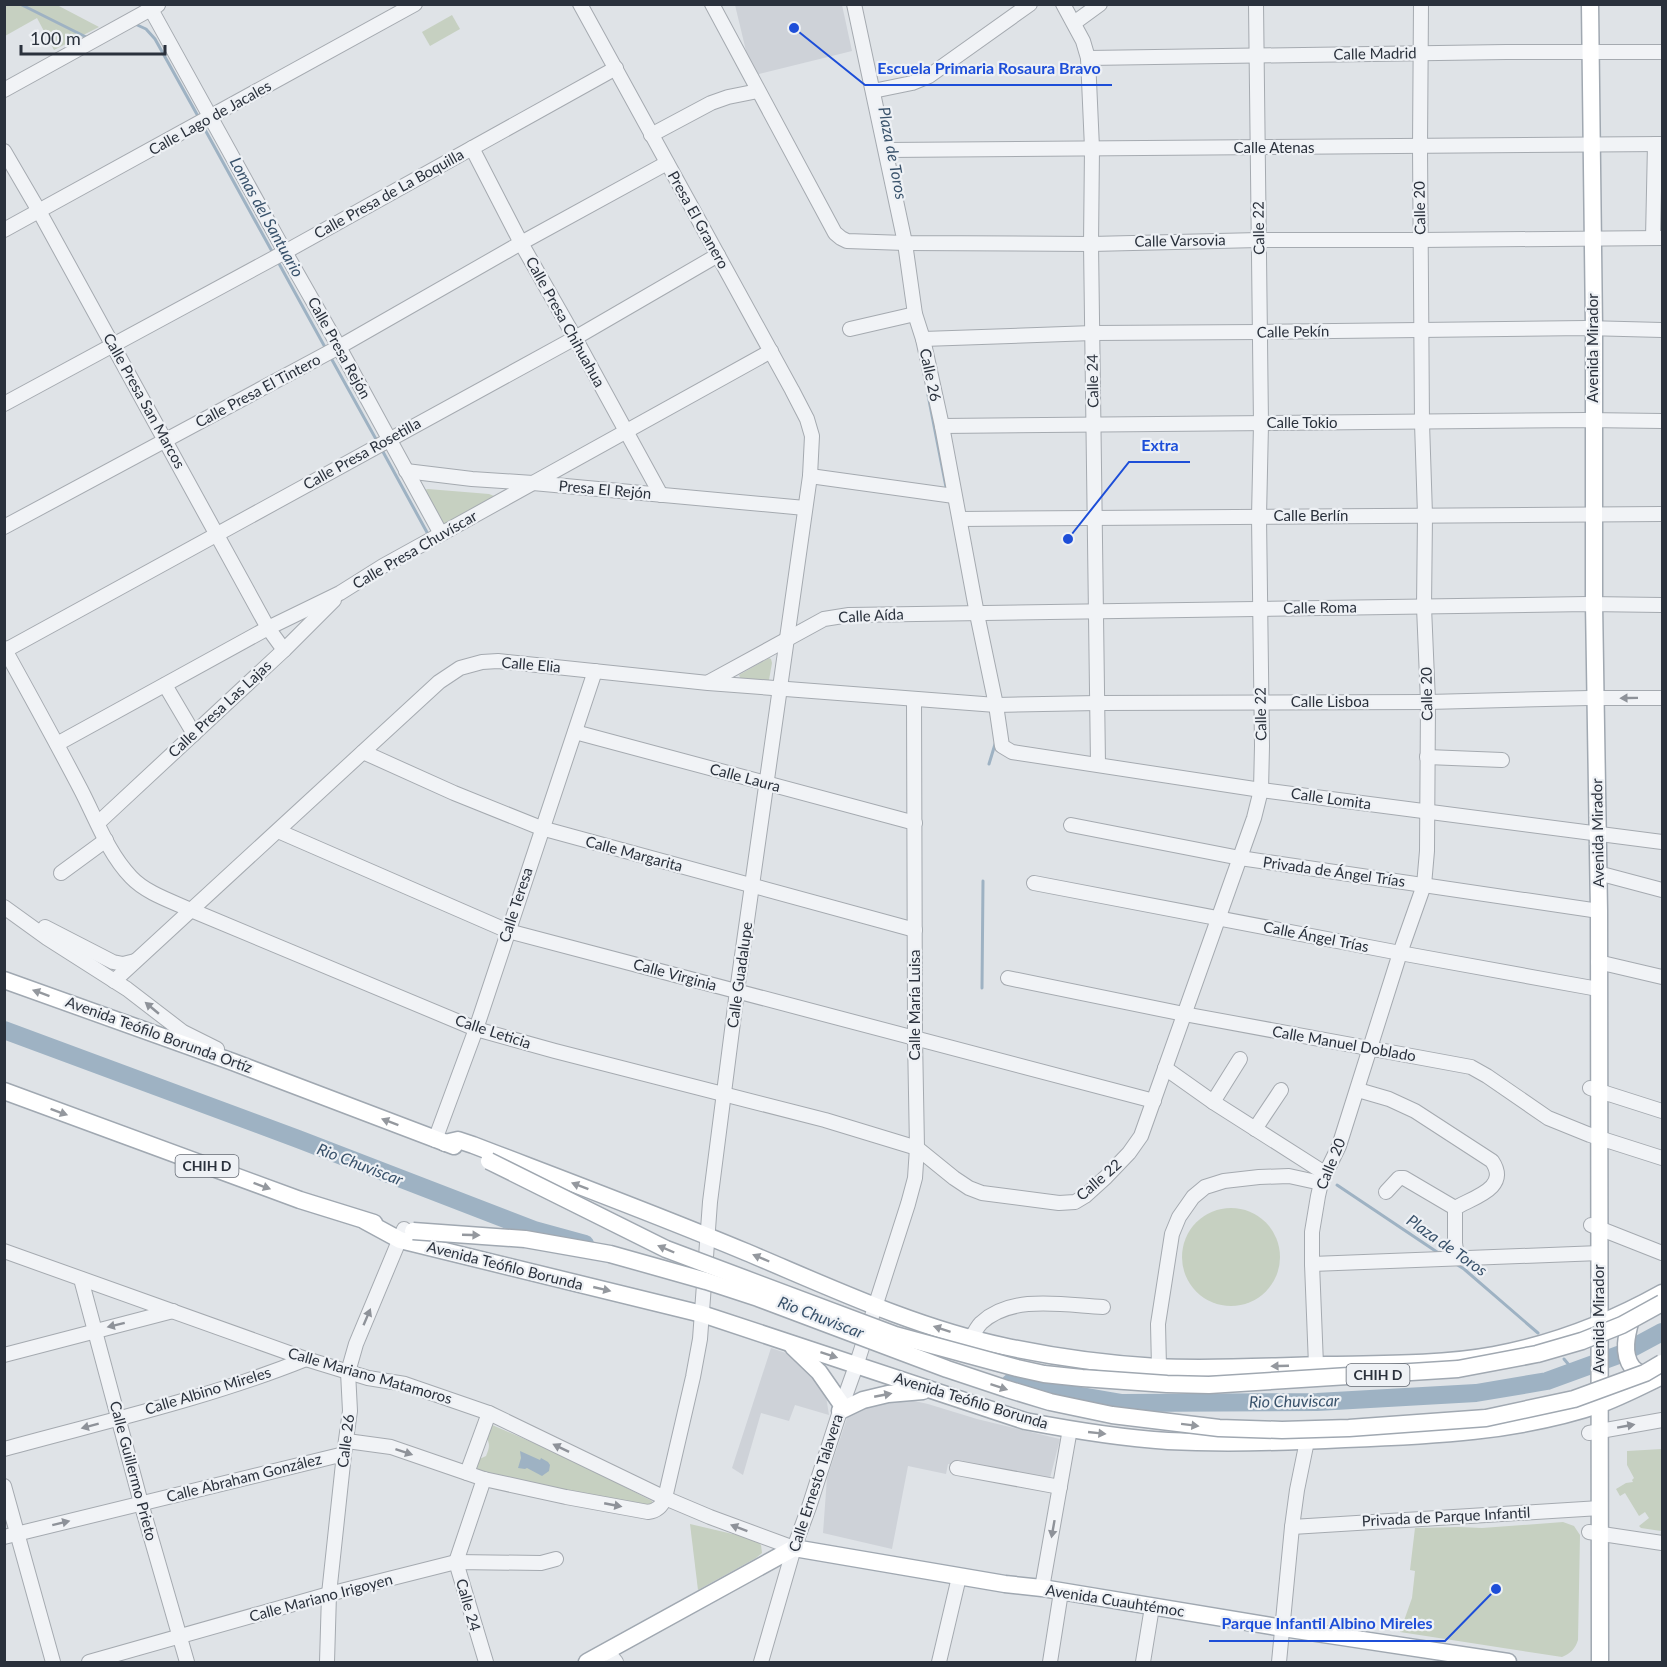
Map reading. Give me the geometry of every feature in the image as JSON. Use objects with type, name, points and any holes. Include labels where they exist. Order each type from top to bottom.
[{"type":"main road","name":"Avenida Mirador","points":[[1582,4],[1587,52]]},
{"type":"main road","name":"Avenida Mirador","points":[[1588,1662],[1594,1533],[1595,1432],[1593,698],[1587,52],[1590,4]]},
{"type":"main road","name":"Avenida Mirador","points":[[1593,832],[1598,873],[1594,910],[1598,962],[1593,988]]},
{"type":"main road","name":"Avenida Teófilo Borunda Ortíz","points":[[4,980],[313,1093]]},
{"type":"main road","name":"CHIH D","points":[[4,1091],[300,1200],[406,1233],[525,1239],[621,1257],[737,1291],[1007,1389],[1060,1404],[1112,1415],[1219,1428],[1282,1430],[1398,1426],[1486,1418],[1574,1399],[1646,1373],[1662,1363]]},
{"type":"main road","name":"CHIH D","points":[[313,1093],[489,1161],[666,1249],[907,1338],[1044,1374],[1167,1384],[1209,1384],[1458,1368],[1537,1354],[1582,1341],[1622,1325],[1662,1303]]},
{"type":"main road","points":[[440,1141],[458,1140],[473,1145],[706,1235],[875,1306],[971,1339],[1082,1360],[1159,1367],[1386,1364],[1455,1360],[1493,1355],[1553,1340],[1634,1309],[1662,1293]]},
{"type":"main road","name":"Avenida Teófilo Borunda","points":[[406,1233],[702,1314],[929,1390],[1025,1420],[1070,1430],[1168,1441],[1307,1441],[1460,1433],[1557,1416],[1595,1405],[1658,1378]]},
{"type":"main road","points":[[1634,1309],[1626,1337],[1626,1348],[1632,1367],[1658,1378]]},
{"type":"main road","points":[[788,1342],[828,1382],[841,1408],[888,1394],[929,1390]]},
{"type":"main road","points":[[1003,1346],[1036,1360],[1091,1369],[1239,1376],[1259,1381]]},
{"type":"main road","name":"Avenida Mirador","points":[[1594,1533],[1600,1662]]},
{"type":"main road","points":[[587,1662],[611,1657],[794,1548]]},
{"type":"main road","name":"Avenida Cuauhtémoc","points":[[794,1548],[959,1577],[1042,1588],[1508,1662]]},
{"type":"street","name":"Calle Lago de Jacales","points":[[4,230],[415,4]]},
{"type":"street","name":"Presa El Granero","points":[[580,4],[807,418],[812,436]]},
{"type":"street","points":[[651,135],[728,96],[758,91],[712,4]]},
{"type":"street","name":"Calle 26","points":[[854,4],[905,243],[915,314],[923,339],[942,426],[1002,746]]},
{"type":"street","points":[[873,91],[912,83],[928,76],[1030,4]]},
{"type":"street","name":"Calle 24","points":[[1063,4],[1083,41],[1088,58],[1092,148],[1091,243],[1098,764]]},
{"type":"street","points":[[1074,23],[1100,4]]},
{"type":"street","name":"Calle 22","points":[[917,1148],[969,1188],[982,1193],[1059,1203],[1075,1203],[1085,1197],[1129,1153],[1141,1136],[1254,818],[1261,790],[1262,746],[1256,4]]},
{"type":"street","name":"Calle 20","points":[[1316,1365],[1311,1264],[1312,1232],[1323,1178],[1339,1146],[1424,885],[1428,702],[1424,607],[1425,516],[1419,147],[1421,4]]},
{"type":"street","name":"Calle Presa Rejón","points":[[153,6],[211,117],[441,534]]},
{"type":"street","points":[[4,90],[153,6]]},
{"type":"street","name":"Calle Madrid","points":[[1088,58],[1662,52]]},
{"type":"street","name":"Calle Presa de La Boquilla","points":[[4,404],[285,252],[616,68]]},
{"type":"street","name":"Calle Varsovia","points":[[758,91],[835,233],[847,241],[1091,243],[1658,238]]},
{"type":"street","points":[[1658,238],[1659,144]]},
{"type":"street","name":"Calle Atenas","points":[[886,150],[1659,144]]},
{"type":"street","name":"Calle Presa Chihuahua","points":[[472,148],[521,243],[661,495]]},
{"type":"street","name":"Calle Presa San Marcos","points":[[4,151],[268,628],[284,650]]},
{"type":"street","name":"Calle Presa El Tintero","points":[[4,527],[339,347],[667,163]]},
{"type":"street","name":"Calle Presa Rosetilla","points":[[5,649],[575,338],[718,255]]},
{"type":"street","points":[[850,329],[915,314]]},
{"type":"street","name":"Calle Pekín","points":[[923,339],[1092,333],[1590,328],[1662,330]]},
{"type":"street","name":"Calle Presa Chuvíscar","points":[[57,744],[268,628],[340,593],[383,566],[771,351]]},
{"type":"street","name":"Calle Tokio","points":[[942,426],[1662,421]]},
{"type":"street","name":"Calle Guadalupe","points":[[657,1510],[665,1498],[700,1339],[706,1235],[723,1094],[810,476],[812,436]]},
{"type":"street","name":"Presa El Rejón","points":[[406,471],[472,479],[805,508]]},
{"type":"street","points":[[810,476],[954,495]]},
{"type":"street","name":"Calle Berlín","points":[[960,519],[1662,514]]},
{"type":"street","name":"Calle Presa Las Lajas","points":[[98,823],[284,650],[340,593]]},
{"type":"street","name":"Calle Roma","points":[[977,614],[1096,610],[1662,605]]},
{"type":"street","name":"Calle Aída","points":[[708,683],[824,619],[849,615],[977,614]]},
{"type":"street","name":"Calle Leticia","points":[[5,649],[120,864],[132,878],[146,888],[191,910],[476,1029],[825,1120],[917,1148]]},
{"type":"street","name":"Calle Elia","points":[[114,981],[439,682],[460,668],[482,662],[498,661],[708,683],[996,705]]},
{"type":"street","name":"Calle Teresa","points":[[440,1141],[541,828],[595,670]]},
{"type":"street","points":[[165,684],[194,734]]},
{"type":"street","name":"Calle Lisboa","points":[[996,705],[1662,698]]},
{"type":"street","name":"Calle María Luisa","points":[[875,1306],[915,1178],[917,1148],[914,699]]},
{"type":"street","name":"Calle Laura","points":[[575,732],[915,823]]},
{"type":"street","name":"Calle Lomita","points":[[1002,746],[1012,752],[1261,790],[1662,842]]},
{"type":"street","name":"Calle Margarita","points":[[363,752],[454,793],[541,828],[915,930]]},
{"type":"street","points":[[1427,757],[1502,760]]},
{"type":"street","name":"Privada de Ángel Trías","points":[[1071,825],[1240,858],[1594,910]]},
{"type":"street","name":"Calle Virginia","points":[[278,831],[508,931],[1154,1101]]},
{"type":"street","points":[[61,873],[106,840]]},
{"type":"street","points":[[1598,873],[1662,890]]},
{"type":"street","name":"Calle Ángel Trías","points":[[1034,882],[1593,988]]},
{"type":"street","points":[[6,909],[113,962],[123,964],[135,961]]},
{"type":"street","points":[[6,909],[46,938],[141,999],[170,1023],[193,1037],[216,1049],[303,1083],[313,1093]]},
{"type":"street","points":[[1598,962],[1659,976],[1655,990]]},
{"type":"street","name":"Calle Manuel Doblado","points":[[1008,978],[1184,1014],[1471,1067],[1548,1118],[1595,1137],[1662,1158]]},
{"type":"street","points":[[1213,1102],[1240,1059]]},
{"type":"street","points":[[1165,1068],[1323,1178]]},
{"type":"street","points":[[1255,1129],[1281,1090]]},
{"type":"street","points":[[1358,1090],[1389,1099],[1408,1108],[1492,1161],[1497,1168],[1497,1182],[1489,1190],[1455,1208]]},
{"type":"street","points":[[1595,1090],[1662,1111]]},
{"type":"street","points":[[1159,1367],[1158,1324],[1172,1234],[1179,1216],[1194,1197],[1205,1188],[1224,1180],[1288,1176],[1323,1178]]},
{"type":"street","points":[[1386,1192],[1402,1178],[1455,1208]]},
{"type":"street","points":[[1455,1208],[1457,1258]]},
{"type":"street","points":[[1595,1227],[1662,1252]]},
{"type":"street","name":"Calle 26","points":[[327,1662],[330,1594],[350,1411],[348,1372],[356,1344],[406,1233]]},
{"type":"street","name":"Calle Mariano Matamoros","points":[[4,1251],[306,1359],[348,1372],[405,1384],[489,1413],[665,1498],[794,1548]]},
{"type":"street","points":[[1311,1264],[1595,1254]]},
{"type":"street","name":"Calle Guillermo Prieto","points":[[81,1280],[141,1503],[187,1662]]},
{"type":"street","points":[[971,1339],[979,1324],[995,1313],[1012,1307],[1032,1304],[1103,1307]]},
{"type":"street","name":"Calle Ernesto Talavera","points":[[761,1662],[794,1548],[875,1306]]},
{"type":"street","points":[[4,1355],[173,1311]]},
{"type":"street","name":"Calle Albino Mireles","points":[[4,1449],[213,1392],[264,1376],[306,1359]]},
{"type":"street","points":[[466,1473],[489,1413]]},
{"type":"street","points":[[1595,1432],[1662,1420]]},
{"type":"street","points":[[1042,1588],[1070,1430]]},
{"type":"street","points":[[1279,1662],[1292,1527],[1307,1441]]},
{"type":"street","name":"Calle Abraham González","points":[[11,1535],[141,1503],[345,1447],[391,1447],[484,1479],[648,1512],[657,1510]]},
{"type":"street","points":[[957,1468],[1060,1487]]},
{"type":"street","name":"Calle 24","points":[[484,1479],[456,1563],[486,1662]]},
{"type":"street","points":[[4,1486],[11,1535],[52,1662]]},
{"type":"street","name":"Privada de Parque Infantil","points":[[1292,1527],[1594,1508]]},
{"type":"street","points":[[1594,1533],[1662,1543]]},
{"type":"street","name":"Calle Mariano Irigoyen","points":[[89,1662],[330,1594],[456,1563],[541,1563],[556,1559]]},
{"type":"street","points":[[939,1662],[959,1577]]},
{"type":"street","points":[[1050,1662],[1061,1592]]},
{"type":"street","points":[[1143,1662],[1152,1607]]},
{"type":"shaded area","points":[[735,5],[842,5],[852,51],[755,75],[747,55]]},
{"type":"shaded area","points":[[771,1348],[800,1361],[817,1378],[826,1396],[829,1415],[795,1405],[789,1421],[761,1413],[743,1475],[732,1468]]},
{"type":"shaded area","points":[[905,1399],[1060,1439],[1049,1482],[948,1464],[946,1474],[908,1466],[892,1549],[823,1533],[827,1478],[849,1412],[868,1401]]},
{"type":"green space","points":[[5,4],[57,5],[99,27],[54,50],[37,18],[5,36]]},
{"type":"green space","points":[[452,15],[460,29],[430,46],[422,32]]},
{"type":"green space","points":[[424,490],[494,496],[493,499],[444,525]]},
{"type":"green space","points":[[769,658],[772,663],[769,680],[741,680],[739,675]]},
{"type":"green space","points":[[1231,1208],[1250,1212],[1266,1222],[1276,1238],[1280,1257],[1276,1276],[1266,1292],[1250,1302],[1231,1306],[1212,1302],[1196,1292],[1186,1276],[1182,1257],[1186,1238],[1196,1222],[1212,1212]]},
{"type":"green space","points":[[490,1424],[566,1457],[652,1501],[654,1506],[625,1504],[473,1471],[475,1461],[486,1456],[488,1451],[487,1432]]},
{"type":"green space","points":[[1662,1449],[1662,1539],[1660,1539],[1661,1531],[1639,1526],[1649,1518],[1645,1512],[1639,1516],[1625,1493],[1620,1496],[1616,1489],[1633,1482],[1634,1478],[1627,1465],[1627,1451]]},
{"type":"green space","points":[[1563,1522],[1574,1526],[1580,1535],[1578,1640],[1568,1654],[1562,1657],[1400,1632],[1412,1598],[1415,1571],[1410,1570],[1415,1528],[1482,1528]]},
{"type":"green space","points":[[690,1524],[754,1539],[761,1545],[762,1553],[698,1590]]},
{"type":"water","points":[[520,1451],[548,1462],[549,1471],[542,1476],[527,1468],[518,1468],[521,1458]]},
{"type":"waterway","name":"Lomas del Santuario","points":[[20,4],[88,38]]},
{"type":"waterway","name":"Lomas del Santuario","points":[[135,24],[146,29],[155,39],[199,118]]},
{"type":"waterway","name":"Lomas del Santuario","points":[[203,126],[274,255]]},
{"type":"waterway","name":"Lomas del Santuario","points":[[277,260],[326,349]]},
{"type":"waterway","name":"Lomas del Santuario","points":[[331,358],[377,441]]},
{"type":"waterway","name":"Plaza de Toros","points":[[928,395],[946,487]]},
{"type":"waterway","name":"Lomas del Santuario","points":[[382,450],[429,536]]},
{"type":"waterway","name":"Plaza de Toros","points":[[989,764],[996,741]]},
{"type":"waterway","name":"Plaza de Toros","points":[[982,988],[983,881]]},
{"type":"waterway","name":"Rio Chuviscar","points":[[4,1030],[298,1139],[534,1230],[585,1244]]},
{"type":"waterway","name":"Plaza de Toros","points":[[1337,1185],[1440,1254]]},
{"type":"waterway","name":"Plaza de Toros","points":[[1456,1264],[1538,1333]]},
{"type":"waterway","name":"Rio Chuviscar","points":[[1011,1382],[1122,1403],[1317,1402],[1476,1393],[1547,1381],[1621,1354],[1662,1332]]},
{"type":"waterway","name":"Plaza de Toros","points":[[1564,1359],[1574,1371]]},
{"type":"place","name":"Escuela Primaria Rosaura Bravo","points":[[794,28]]},
{"type":"place","name":"Extra","points":[[1068,539]]},
{"type":"place","name":"Parque Infantil Albino Mireles","points":[[1496,1589]]}]
